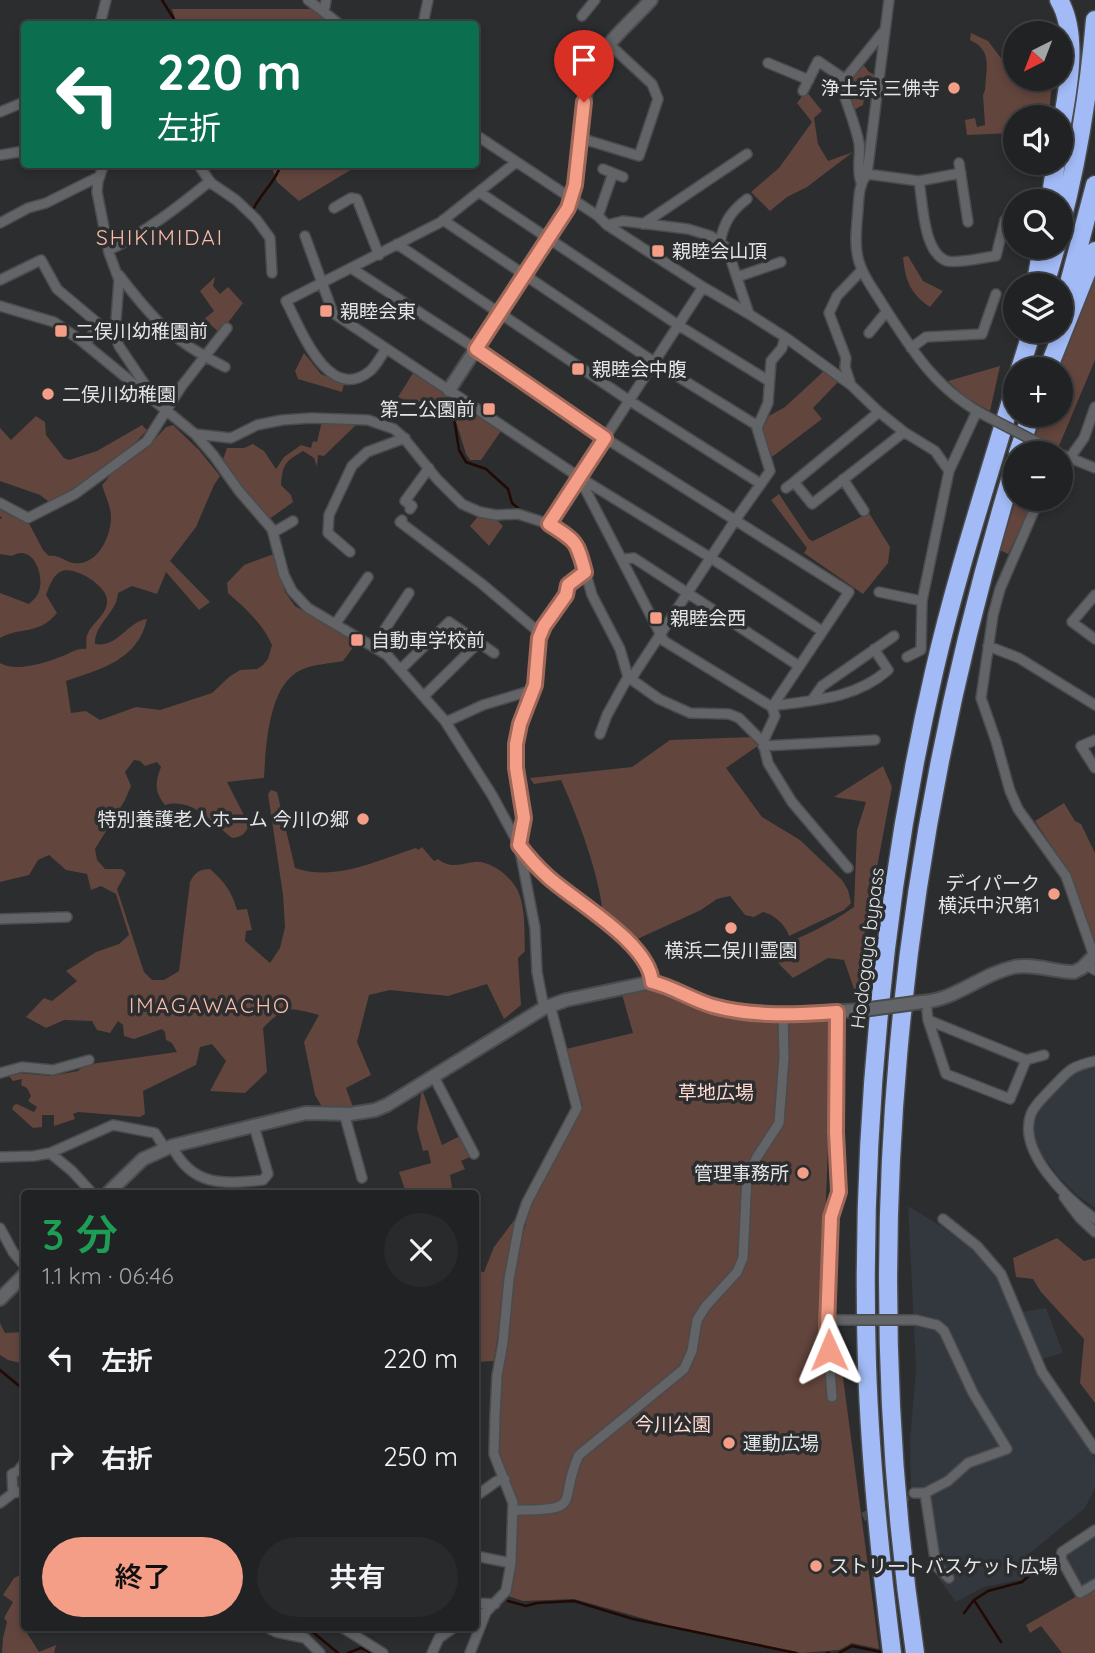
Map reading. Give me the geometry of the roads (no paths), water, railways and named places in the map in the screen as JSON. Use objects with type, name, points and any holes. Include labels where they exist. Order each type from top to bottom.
[{"type":"highway","points":[[1059,0],[1069,27],[1070,48],[1063,105]]},
{"type":"highway","points":[[1070,189],[1095,20]]},
{"type":"highway","points":[[1072,273],[1095,185]]},
{"type":"highway","points":[[1051,357],[1095,251]]},
{"type":"highway","name":"Hodogaya bypass","points":[[892,1653],[879,1546],[867,1364],[867,1223],[873,1094],[882,991],[908,798],[934,674],[961,567],[1003,427]]},
{"type":"highway","points":[[915,1653],[894,1471],[888,1342],[887,1233],[898,1042],[905,973],[947,719],[972,610],[1003,505]]},
{"type":"street","points":[[101,21],[106,0]]},
{"type":"street","points":[[308,0],[334,21]]},
{"type":"street","points":[[326,0],[326,16]]},
{"type":"street","points":[[424,21],[428,0]]},
{"type":"street","points":[[582,16],[595,0]]},
{"type":"street","points":[[449,390],[571,199],[587,87],[601,56],[651,0]]},
{"type":"street","points":[[889,0],[856,237],[858,259],[862,270],[911,348],[950,392],[977,411],[1034,441]]},
{"type":"street","points":[[105,13],[109,21]]},
{"type":"street","points":[[884,30],[856,68],[843,78],[841,84],[852,113],[860,147],[858,174],[864,178],[919,181],[960,168],[968,222]]},
{"type":"street","points":[[580,138],[639,156],[658,99],[652,84],[610,45]]},
{"type":"street","points":[[803,91],[818,61],[843,78]]},
{"type":"street","points":[[768,63],[809,80]]},
{"type":"street","points":[[0,111],[21,103]]},
{"type":"street","points":[[479,137],[598,216],[607,225],[785,337],[850,385],[904,432],[935,452],[949,471]]},
{"type":"street","points":[[0,155],[21,152]]},
{"type":"street","points":[[643,224],[747,154]]},
{"type":"street","points":[[386,349],[371,371],[361,377],[349,379],[336,376],[315,358],[286,301],[443,220],[515,163]]},
{"type":"street","points":[[103,168],[97,192],[98,204],[119,280],[115,334],[119,346],[157,402]]},
{"type":"street","points":[[201,168],[210,181],[256,219],[270,238],[272,273]]},
{"type":"street","points":[[598,216],[618,175],[603,169]]},
{"type":"street","points":[[0,223],[27,208],[46,204],[100,176]]},
{"type":"street","points":[[109,250],[131,240],[210,181]]},
{"type":"street","points":[[919,181],[929,243],[939,257],[949,262],[996,256],[1003,228]]},
{"type":"street","points":[[479,192],[678,325],[769,381]]},
{"type":"street","points":[[334,208],[351,198],[357,199],[379,255]]},
{"type":"street","points":[[720,242],[726,220],[736,207],[747,199]]},
{"type":"street","points":[[443,220],[654,362],[758,426]]},
{"type":"street","points":[[607,225],[624,221],[701,232],[720,242],[727,248],[749,314]]},
{"type":"street","points":[[305,236],[333,313],[579,477],[711,558],[822,631]]},
{"type":"street","points":[[397,244],[630,401],[766,479]]},
{"type":"street","points":[[0,280],[41,260],[57,289],[100,325],[85,344]]},
{"type":"street","points":[[737,277],[781,262]]},
{"type":"street","points":[[351,268],[476,349],[605,438],[849,592],[772,707]]},
{"type":"street","points":[[850,385],[845,367],[846,358],[830,313],[837,296],[862,270]]},
{"type":"street","points":[[116,271],[168,332],[190,349],[225,366]]},
{"type":"street","points":[[549,524],[703,287]]},
{"type":"street","points":[[911,348],[926,337],[982,334],[996,294]]},
{"type":"street","points":[[0,306],[54,323],[85,344],[195,434],[274,532],[284,575],[292,591],[308,608],[387,655],[401,669],[414,688],[446,722],[492,795],[519,845],[548,877],[629,941],[648,964],[652,982]]},
{"type":"street","points":[[869,333],[887,311]]},
{"type":"street","points":[[0,503],[28,518],[75,494],[147,441],[181,387],[227,328]]},
{"type":"street","points":[[600,734],[607,715],[630,678],[770,471],[758,426],[768,403],[771,361],[782,348],[785,337]]},
{"type":"street","points":[[1073,447],[1084,438],[1095,407]]},
{"type":"street","points":[[907,657],[921,650],[922,601],[949,471],[977,411]]},
{"type":"street","points":[[879,412],[790,485],[812,504],[904,432]]},
{"type":"street","points":[[195,434],[231,438],[257,425],[311,418],[368,420],[394,429],[405,438],[462,504],[480,512],[496,515],[518,514],[549,524],[579,547],[592,595],[620,649],[630,678],[659,699],[690,713],[729,714],[739,718],[763,744],[768,763],[792,802],[848,868]]},
{"type":"street","points":[[351,552],[328,533],[329,515],[352,466],[367,452],[405,438]]},
{"type":"street","points":[[1073,459],[1094,466]]},
{"type":"street","points":[[410,509],[412,506],[405,500],[429,468]]},
{"type":"street","points":[[579,477],[624,559],[664,641],[772,707],[775,716],[763,744]]},
{"type":"street","points":[[843,479],[864,511]]},
{"type":"street","points":[[111,1190],[143,1159],[169,1147],[306,1113],[344,1114],[375,1110],[547,1007],[652,982],[714,1006],[783,1014],[837,1012],[947,998],[982,978],[1014,967],[1074,972],[1092,962],[1066,876],[1018,809],[981,698],[993,615],[1000,589],[1034,511]]},
{"type":"street","points":[[402,520],[400,522],[482,584],[541,634]]},
{"type":"street","points":[[274,532],[293,521]]},
{"type":"street","points":[[624,559],[634,558],[799,666]]},
{"type":"street","points":[[479,1616],[495,1604],[506,1591],[511,1563],[513,1503],[494,1454],[497,1376],[514,1252],[527,1202],[577,1108],[536,964],[535,928],[519,845],[524,818],[516,768],[516,744],[520,724],[533,690],[541,634],[566,595],[568,585],[585,572]]},
{"type":"street","points":[[336,623],[368,577]]},
{"type":"street","points":[[879,592],[922,601]]},
{"type":"street","points":[[373,647],[409,593]]},
{"type":"street","points":[[1095,595],[1072,622],[1095,639]]},
{"type":"street","points":[[401,669],[449,622],[494,653]]},
{"type":"street","points":[[812,700],[822,686],[894,636]]},
{"type":"street","points":[[424,696],[478,642]]},
{"type":"street","points":[[988,646],[1019,658],[1095,705]]},
{"type":"street","points":[[772,707],[825,700],[865,687],[889,667],[874,649]]},
{"type":"street","points":[[446,722],[483,705],[533,690]]},
{"type":"street","points":[[763,744],[875,740]]},
{"type":"street","points":[[1095,740],[1081,746],[1095,768]]},
{"type":"street","points":[[0,919],[67,917]]},
{"type":"street","points":[[924,1002],[946,1074],[1010,1099],[1026,1060]]},
{"type":"street","points":[[832,1396],[831,1217],[839,1192],[836,1132],[837,1012]]},
{"type":"street","points":[[513,1513],[518,1510],[554,1510],[564,1504],[569,1496],[572,1471],[579,1455],[684,1369],[692,1351],[696,1320],[737,1272],[743,1258],[747,1177],[779,1123],[784,1057],[783,1014]]},
{"type":"street","points":[[928,1020],[1026,1060],[1044,1055]]},
{"type":"street","points":[[0,1073],[22,1067],[53,1070],[89,1060]]},
{"type":"street","points":[[1095,1060],[1068,1070],[1036,1105],[1030,1116],[1030,1141],[1048,1175],[1080,1218],[1095,1232]]},
{"type":"street","points":[[434,1077],[474,1154]]},
{"type":"street","points":[[344,1114],[362,1178]]},
{"type":"street","points":[[0,1157],[50,1153],[113,1125],[155,1133],[180,1161],[207,1181],[237,1183],[263,1180],[268,1174],[254,1126]]},
{"type":"street","points":[[50,1153],[89,1190]]},
{"type":"street","points":[[1048,1175],[1095,1219]]},
{"type":"street","points":[[943,1219],[973,1242],[1001,1274],[1042,1371],[1095,1449]]},
{"type":"street","points":[[0,1228],[21,1261]]},
{"type":"street","points":[[0,1299],[21,1278]]},
{"type":"street","points":[[832,1320],[916,1320],[937,1325],[944,1331],[973,1393],[1007,1449],[968,1463],[948,1481],[925,1493],[914,1493]]},
{"type":"street","points":[[13,1493],[12,1474],[21,1469]]},
{"type":"street","points":[[479,1494],[497,1481],[505,1479]]},
{"type":"street","points":[[0,1503],[13,1493],[21,1492]]},
{"type":"street","points":[[925,1493],[936,1566],[949,1578]]},
{"type":"street","points":[[1095,1530],[1062,1552],[1060,1559],[1080,1593],[1095,1584]]},
{"type":"street","points":[[479,1557],[511,1563]]},
{"type":"street","points":[[479,1603],[495,1604]]},
{"type":"street","points":[[479,1630],[486,1612]]},
{"type":"street","points":[[274,1631],[304,1638],[320,1653]]},
{"type":"street","points":[[348,1631],[383,1653]]},
{"type":"street","points":[[432,1653],[439,1638],[449,1631]]},
{"type":"street","points":[[470,1653],[479,1631]]},
{"type":"waterway","points":[[162,0],[175,21]]},
{"type":"waterway","points":[[253,210],[280,168]]},
{"type":"waterway","points":[[431,414],[452,415],[459,450],[466,462],[486,469],[508,489],[512,503],[524,513]]},
{"type":"waterway","points":[[0,1370],[21,1388]]},
{"type":"waterway","points":[[974,1600],[988,1591],[1022,1582],[1051,1556]]},
{"type":"waterway","points":[[964,1613],[974,1600],[1001,1642]]},
{"type":"waterway","points":[[508,1601],[526,1606],[574,1601],[633,1619],[796,1653]]},
{"type":"waterway","points":[[311,1631],[338,1653]]},
{"type":"waterway","points":[[839,1653],[852,1646],[881,1652]]},
{"type":"waterway","points":[[348,1653],[361,1648],[372,1653]]},
{"type":"tunnel","points":[[863,1517],[914,1493]]},
{"type":"place","name":"浄土宗 三佛寺","points":[[954,88]]},
{"type":"place","name":"親睦会山頂","points":[[658,251]]},
{"type":"place","name":"親睦会東","points":[[326,311]]},
{"type":"place","name":"二俣川幼稚園前","points":[[61,331]]},
{"type":"place","name":"親睦会中腹","points":[[578,369]]},
{"type":"place","name":"二俣川幼稚園","points":[[48,394]]},
{"type":"place","name":"第二公園前","points":[[489,409]]},
{"type":"place","name":"親睦会西","points":[[656,618]]},
{"type":"place","name":"自動車学校前","points":[[357,640]]},
{"type":"place","name":"特別養護老人ホーム 今川の郷","points":[[363,819]]},
{"type":"place","name":"デイパーク 横浜中沢第1","points":[[1054,894]]},
{"type":"place","name":"横浜二俣川霊園","points":[[731,928]]},
{"type":"place","name":"管理事務所","points":[[803,1173]]},
{"type":"place","name":"運動広場","points":[[729,1443]]},
{"type":"place","name":"ストリートバスケット広場","points":[[816,1566]]},
{"type":"district","name":"SHIKIMIDAI","points":[[160,238]]},
{"type":"district","name":"IMAGAWACHO","points":[[210,1006]]},
{"type":"park label","name":"草地広場","points":[[716,1092]]},
{"type":"park label","name":"今川公園","points":[[673,1424]]}]
